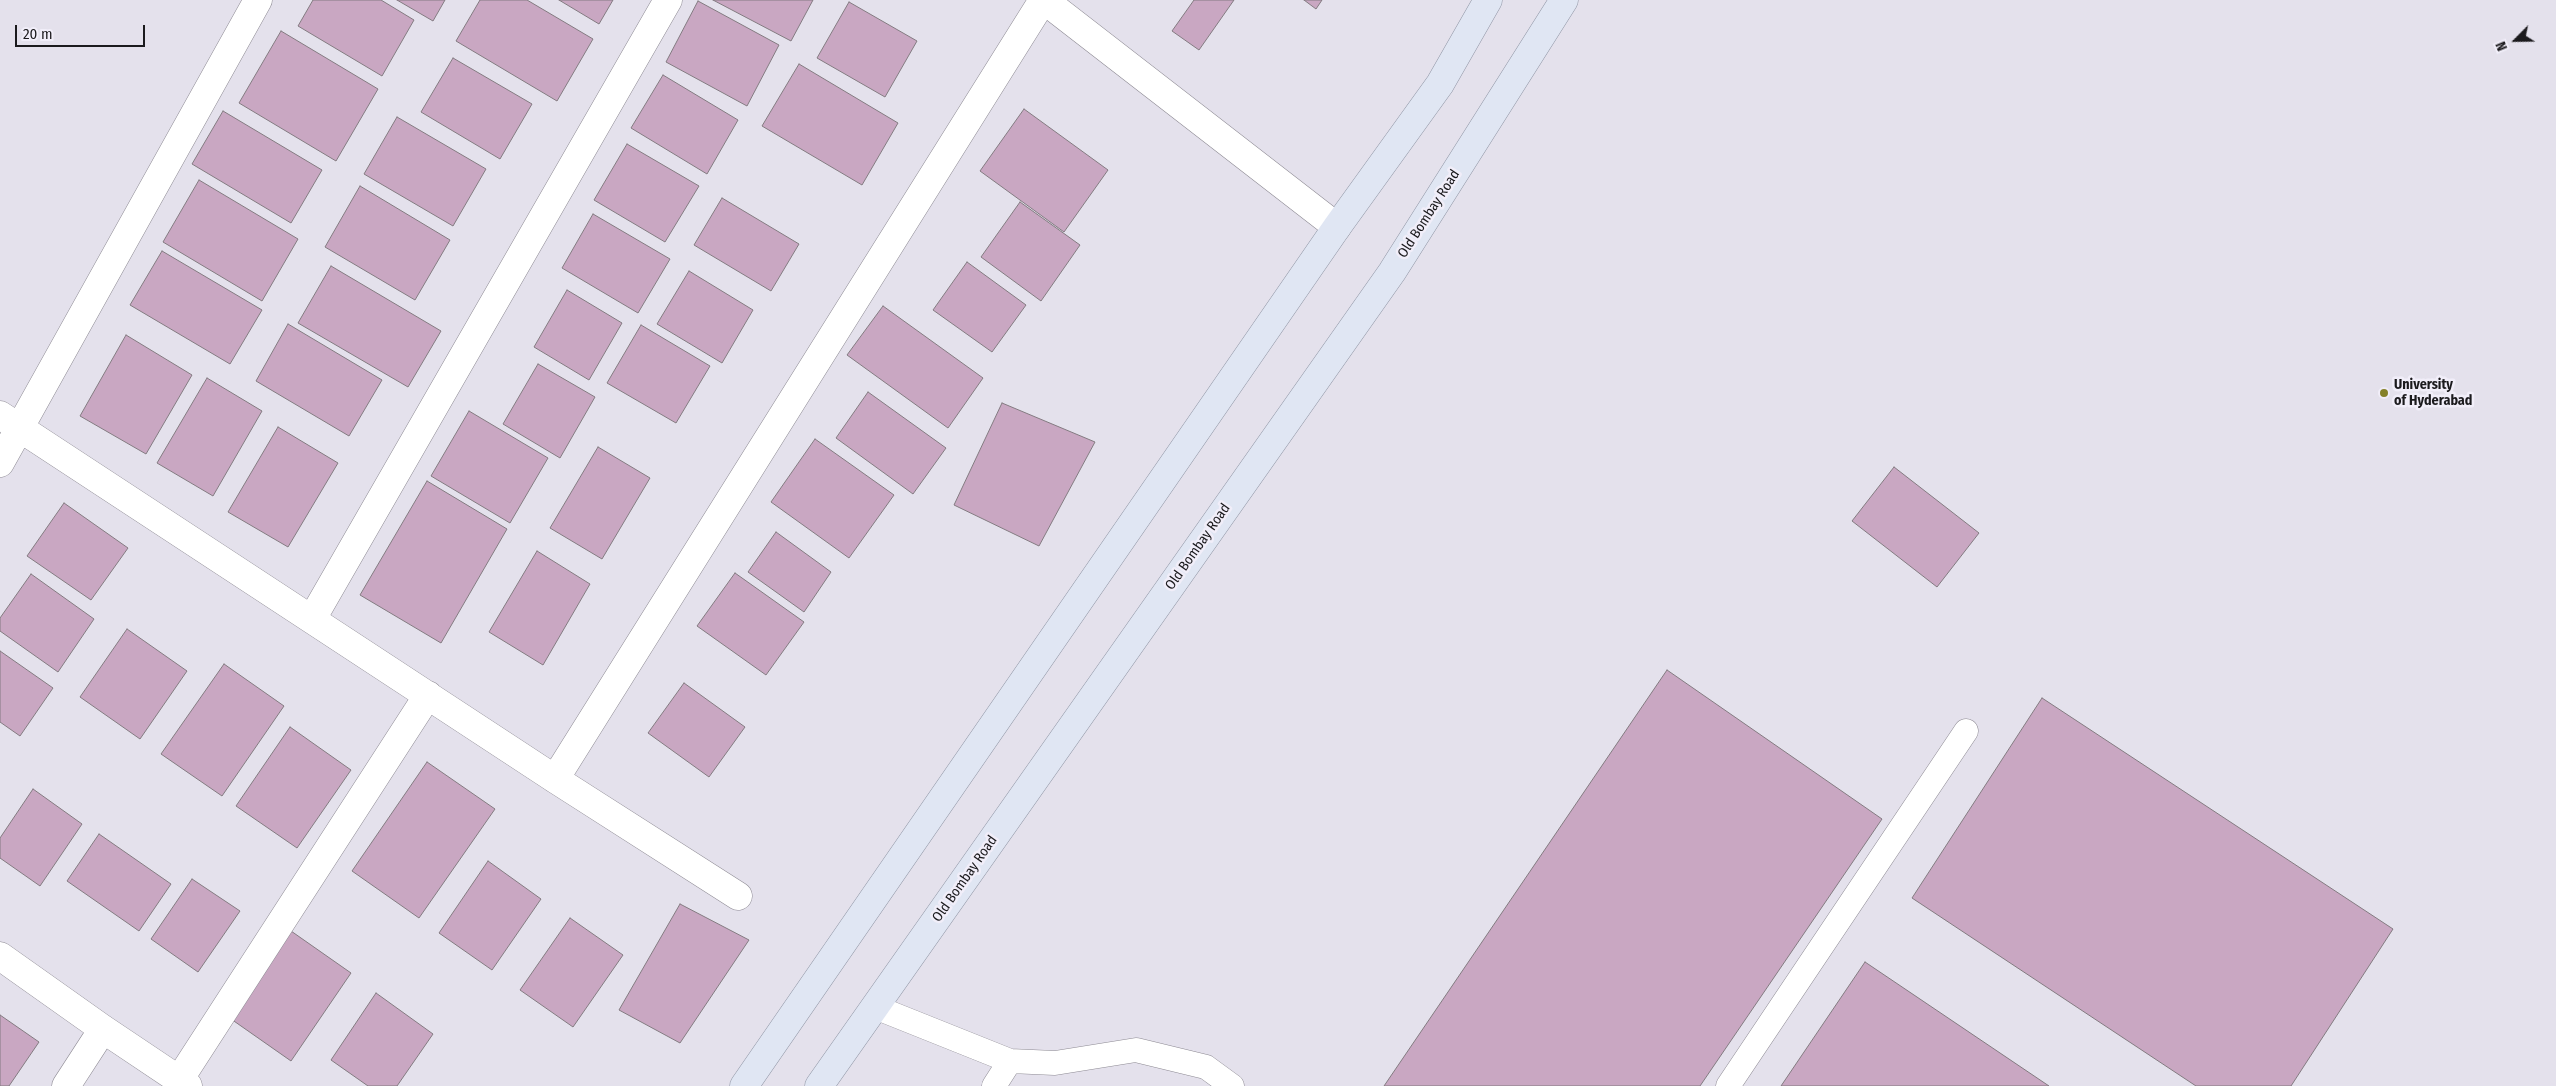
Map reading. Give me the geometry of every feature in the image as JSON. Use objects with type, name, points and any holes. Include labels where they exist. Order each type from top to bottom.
[{"type":"main road","points":[[744,1086],[1337,227],[1440,84],[1488,0]]},
{"type":"main road","name":"Old Bombay Road","points":[[820,1086],[1392,272],[1564,0]]},
{"type":"street","points":[[0,463],[10,421],[258,0]]},
{"type":"street","points":[[312,619],[668,0]]},
{"type":"street","points":[[556,780],[1044,0],[1337,227]]},
{"type":"street","points":[[10,421],[556,780],[738,896]]},
{"type":"street","points":[[0,956],[183,1083],[428,695]]},
{"type":"street","points":[[66,1086],[103,1029]]},
{"type":"lane","points":[[1728,1086],[1966,731]]},
{"type":"lane","points":[[875,1007],[1010,1062],[1055,1063],[1136,1050],[1206,1067],[1232,1086]]},
{"type":"lane","points":[[994,1086],[1010,1062]]},
{"type":"building","points":[[313,0],[381,0],[414,20],[382,76],[298,26]]},
{"type":"building","points":[[397,0],[445,0],[433,21]]},
{"type":"building","points":[[480,0],[527,0],[593,39],[557,101],[456,41]]},
{"type":"building","points":[[559,0],[613,0],[599,24]]},
{"type":"building","points":[[713,0],[813,0],[791,41]]},
{"type":"building","points":[[1194,0],[1234,0],[1199,50],[1172,31]]},
{"type":"building","points":[[1304,0],[1322,0],[1316,9]]},
{"type":"building","points":[[698,1],[779,45],[747,106],[666,62]]},
{"type":"building","points":[[849,2],[917,41],[885,97],[817,58]]},
{"type":"building","points":[[281,31],[378,89],[336,161],[239,103]]},
{"type":"building","points":[[453,58],[532,104],[500,159],[421,112]]},
{"type":"building","points":[[799,64],[898,123],[862,185],[762,126]]},
{"type":"building","points":[[663,75],[738,120],[707,174],[631,128]]},
{"type":"building","points":[[1024,109],[1108,170],[1064,232],[980,171]]},
{"type":"building","points":[[223,111],[322,170],[291,223],[192,164]]},
{"type":"building","points":[[397,117],[486,169],[453,226],[364,174]]},
{"type":"building","points":[[627,144],[699,186],[665,242],[594,200]]},
{"type":"building","points":[[199,180],[298,239],[262,301],[163,242]]},
{"type":"building","points":[[360,186],[450,240],[415,300],[325,247]]},
{"type":"building","points":[[722,198],[799,244],[771,291],[694,245]]},
{"type":"building","points":[[1020,202],[1080,245],[1041,301],[981,257]]},
{"type":"building","points":[[593,214],[670,259],[638,313],[562,268]]},
{"type":"building","points":[[162,251],[262,310],[230,364],[130,305]]},
{"type":"building","points":[[967,262],[1026,305],[992,352],[933,310]]},
{"type":"building","points":[[331,266],[441,331],[408,387],[298,323]]},
{"type":"building","points":[[689,271],[753,310],[722,363],[657,324]]},
{"type":"building","points":[[567,290],[622,323],[589,380],[534,347]]},
{"type":"building","points":[[883,306],[983,378],[948,428],[847,355]]},
{"type":"building","points":[[288,324],[382,380],[349,436],[256,381]]},
{"type":"building","points":[[641,325],[710,366],[676,423],[607,383]]},
{"type":"building","points":[[126,335],[192,375],[146,454],[80,416]]},
{"type":"building","points":[[538,364],[595,397],[560,458],[503,424]]},
{"type":"building","points":[[207,378],[262,411],[213,496],[157,463]]},
{"type":"building","points":[[868,392],[946,448],[913,494],[836,438]]},
{"type":"building","points":[[1002,403],[1095,442],[1039,546],[954,505]]},
{"type":"building","points":[[469,411],[548,458],[510,523],[431,476]]},
{"type":"building","points":[[278,427],[338,463],[288,547],[228,512]]},
{"type":"building","points":[[815,439],[894,495],[849,558],[771,502]]},
{"type":"building","points":[[598,447],[650,478],[602,559],[550,528]]},
{"type":"building","points":[[1894,467],[1979,533],[1937,587],[1852,521]]},
{"type":"building","points":[[427,481],[507,529],[441,643],[360,595]]},
{"type":"building","points":[[64,503],[128,548],[91,600],[27,556]]},
{"type":"building","points":[[776,532],[831,572],[804,612],[748,572]]},
{"type":"building","points":[[537,551],[590,584],[543,665],[489,632]]},
{"type":"building","points":[[735,573],[804,622],[766,675],[697,626]]},
{"type":"building","points":[[31,574],[94,619],[58,672],[0,631],[0,618]]},
{"type":"building","points":[[127,629],[187,671],[140,739],[80,697]]},
{"type":"building","points":[[0,651],[53,688],[20,736],[0,722]]},
{"type":"building","points":[[224,664],[284,706],[222,796],[161,754]]},
{"type":"building","points":[[1667,670],[1882,819],[1700,1086],[1384,1086]]},
{"type":"building","points":[[684,683],[745,727],[709,777],[648,733]]},
{"type":"building","points":[[2042,698],[2393,929],[2291,1086],[2196,1086],[1912,898]]},
{"type":"building","points":[[290,727],[351,770],[297,848],[236,806]]},
{"type":"building","points":[[427,762],[495,809],[419,918],[352,871]]},
{"type":"building","points":[[33,789],[82,824],[40,886],[0,858],[0,838]]},
{"type":"building","points":[[99,834],[171,884],[139,931],[67,881]]},
{"type":"building","points":[[488,861],[541,899],[492,970],[439,933]]},
{"type":"building","points":[[192,879],[240,911],[198,972],[151,939]]},
{"type":"building","points":[[680,904],[749,940],[680,1043],[619,1010]]},
{"type":"building","points":[[570,918],[623,955],[573,1027],[520,990]]},
{"type":"building","points":[[291,931],[351,973],[291,1061],[231,1019]]},
{"type":"building","points":[[1865,962],[2049,1086],[1781,1086]]},
{"type":"building","points":[[376,993],[433,1034],[397,1086],[368,1086],[331,1060]]},
{"type":"building","points":[[0,1015],[39,1042],[9,1086],[0,1086]]},
{"type":"place","name":"University of Hyderabad","points":[[2384,393]]}]
